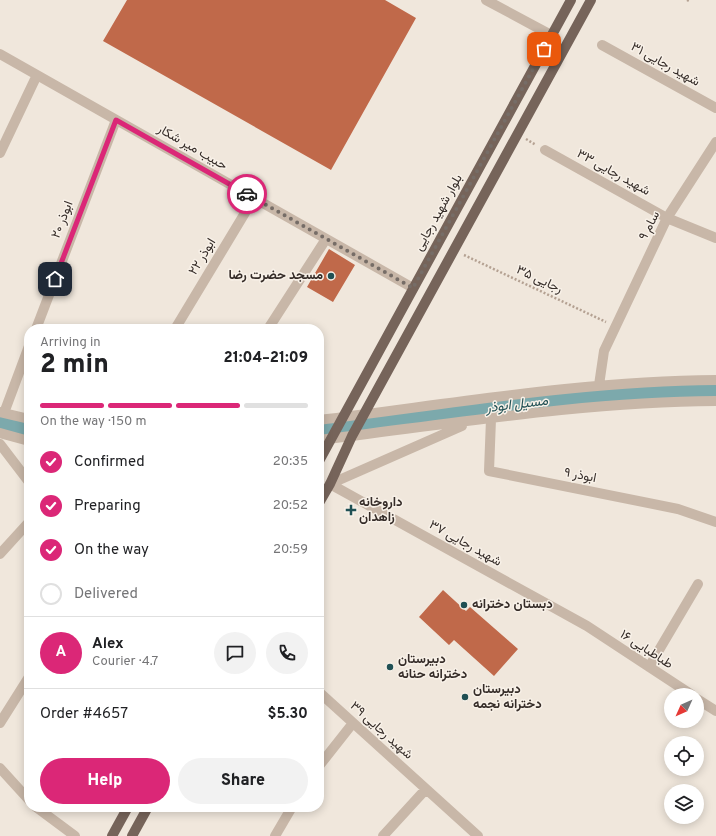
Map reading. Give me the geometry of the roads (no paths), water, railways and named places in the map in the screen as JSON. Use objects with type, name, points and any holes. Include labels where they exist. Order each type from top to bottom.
[{"type":"main road","name":"بلوار شهید رجایی","points":[[324,452],[571,0]]},
{"type":"main road","points":[[324,494],[352,436],[590,0]]},
{"type":"main road","points":[[112,836],[125,812]]},
{"type":"main road","points":[[132,836],[145,812]]},
{"type":"street","points":[[486,0],[551,36]]},
{"type":"street","name":"شهید رجایی ۳۱","points":[[602,45],[716,108]]},
{"type":"street","name":"حبیب میر شکار","points":[[0,54],[413,288]]},
{"type":"street","points":[[0,154],[37,75]]},
{"type":"street","name":"ابوذر ۲۰","points":[[38,324],[116,120]]},
{"type":"street","name":"سام ۹","points":[[598,385],[604,351],[667,218],[716,142]]},
{"type":"street","name":"شهید رجایی ۳۳","points":[[545,150],[667,218],[716,238]]},
{"type":"street","name":"ابوذر ۲۲","points":[[177,324],[254,198]]},
{"type":"street","points":[[271,324],[326,239]]},
{"type":"street","points":[[24,358],[2,412],[24,418]]},
{"type":"street","points":[[324,419],[598,385],[659,381],[716,380]]},
{"type":"street","points":[[324,440],[601,406],[660,401],[716,401]]},
{"type":"street","name":"ابوذر ۹","points":[[491,419],[489,471],[678,509],[716,522]]},
{"type":"street","points":[[330,484],[472,422]]},
{"type":"street","points":[[0,434],[24,440]]},
{"type":"street","points":[[0,444],[24,475]]},
{"type":"street","name":"شهید رجایی ۳۷","points":[[330,484],[587,626]]},
{"type":"street","points":[[0,554],[24,528]]},
{"type":"street","points":[[649,667],[698,584]]},
{"type":"street","name":"طباطبایی ۱۶","points":[[587,626],[681,688]]},
{"type":"street","points":[[0,723],[24,685]]},
{"type":"street","name":"شهید رجایی ۳۹","points":[[324,697],[478,836]]},
{"type":"street","points":[[704,703],[716,711]]},
{"type":"street","points":[[324,760],[353,723]]},
{"type":"street","points":[[0,768],[24,794]]},
{"type":"street","points":[[383,836],[426,789]]},
{"type":"street","points":[[43,812],[75,836]]},
{"type":"street","points":[[279,835],[290,812]]},
{"type":"waterway","name":"مسیل ابوذر","points":[[324,429],[549,401],[691,390],[716,392]]},
{"type":"waterway","name":"مسیل ابوذر","points":[[0,421],[24,428]]},
{"type":"place","name":"مسجد حضرت رضا","points":[[331,276]]},
{"type":"place","name":"داروخانه زاهدان","points":[[351,510]]},
{"type":"place","name":"دبستان دخترانه","points":[[464,605]]},
{"type":"place","name":"دبیرستان دخترانه حنانه","points":[[390,667]]},
{"type":"place","name":"دبیرستان دخترانه نجمه","points":[[465,697]]}]
